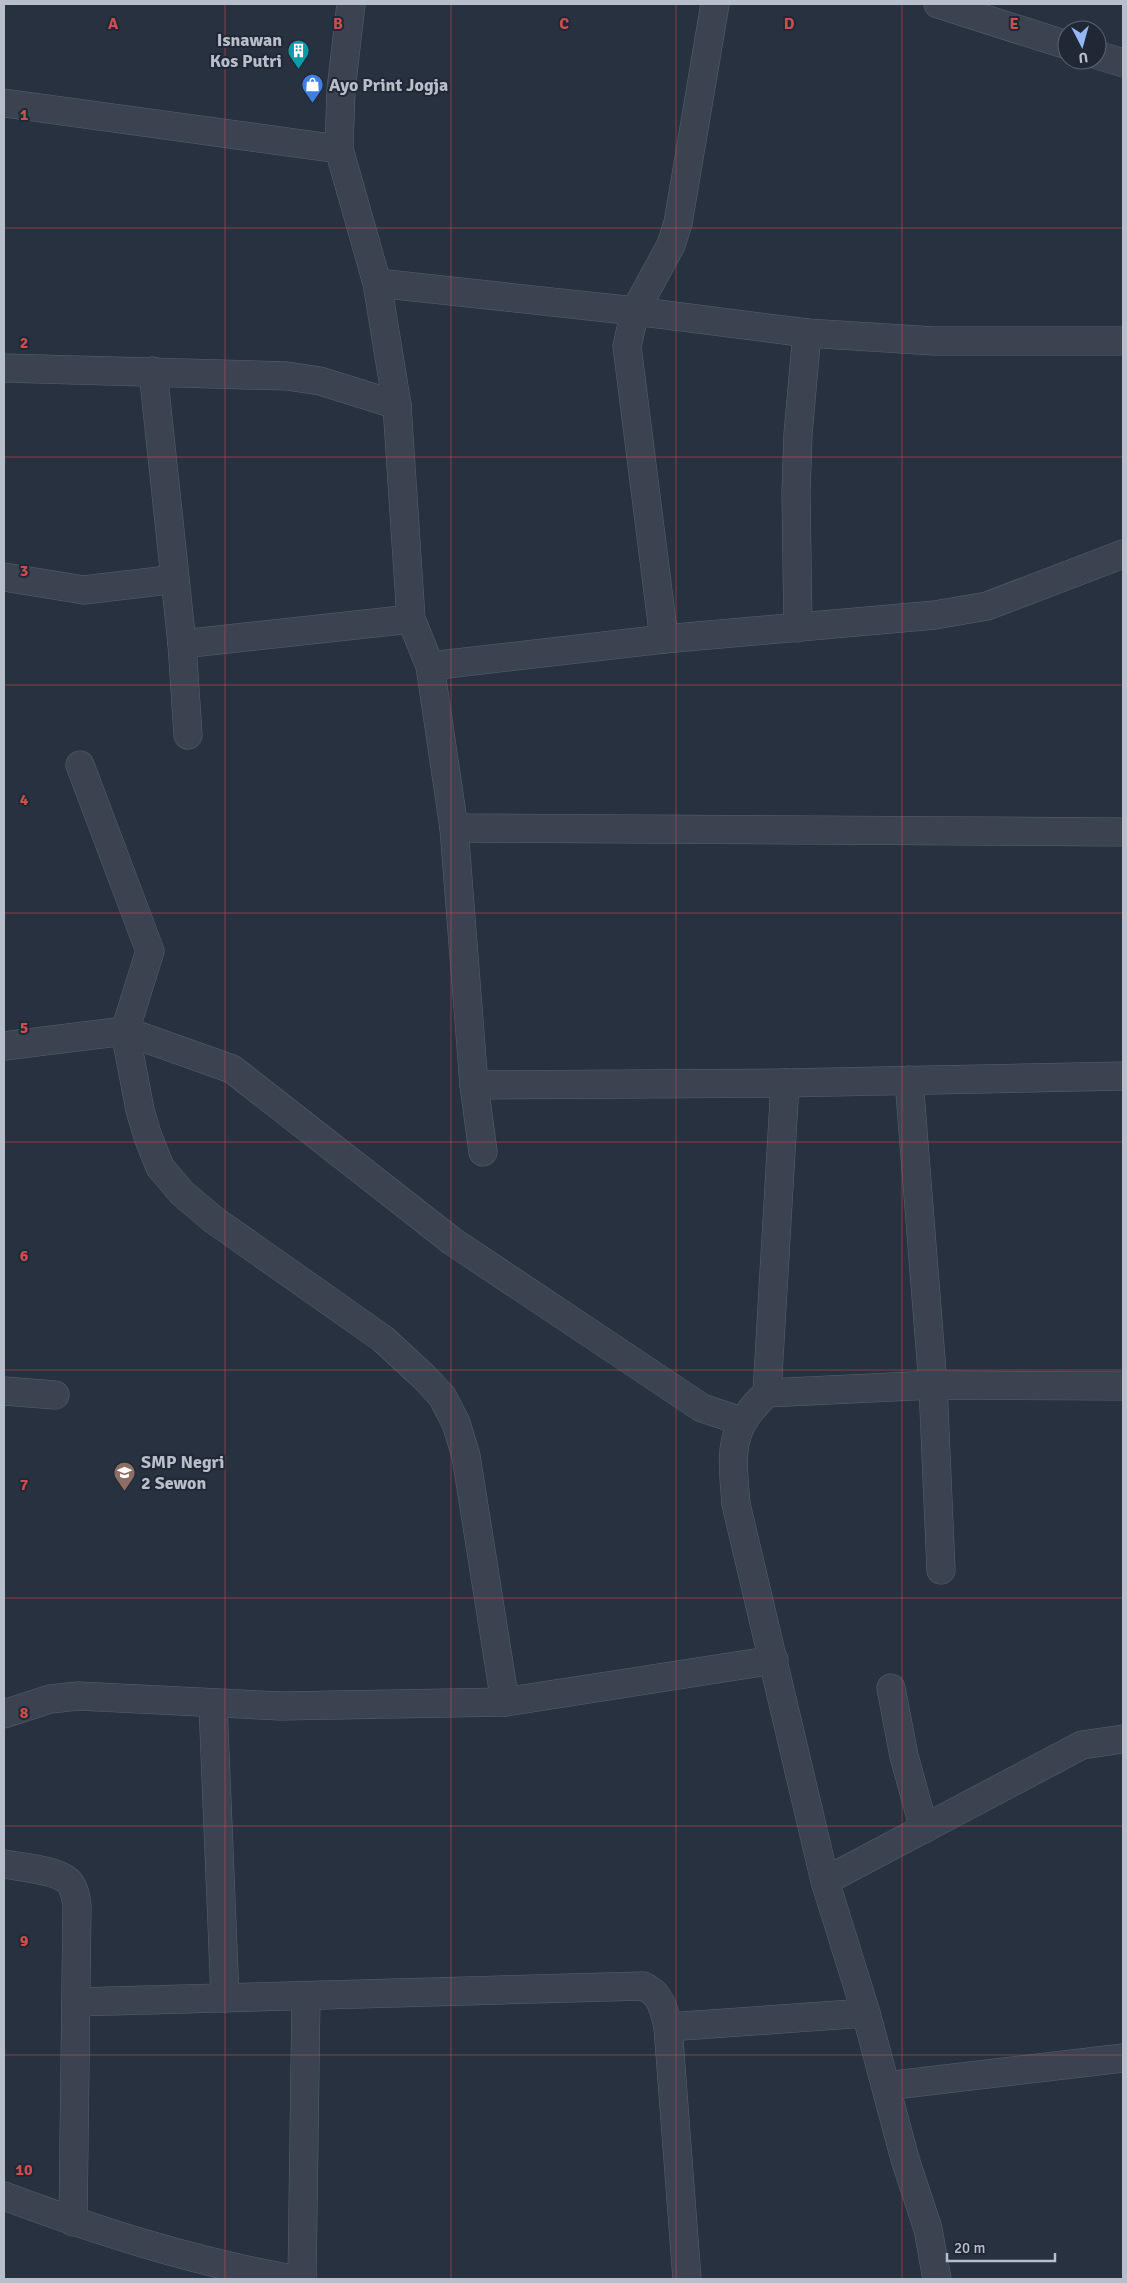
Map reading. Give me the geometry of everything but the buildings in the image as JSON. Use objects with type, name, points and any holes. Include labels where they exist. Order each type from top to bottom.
[{"type":"street","points":[[351,4],[341,90],[339,149],[377,283],[397,405],[411,619],[430,666],[454,828],[474,1085],[483,1152]]},
{"type":"street","points":[[664,639],[627,346],[635,311],[671,245],[678,223],[715,4]]},
{"type":"street","points":[[938,4],[967,9],[1057,41]]},
{"type":"street","points":[[1107,57],[1123,63]]},
{"type":"street","points":[[4,103],[339,149]]},
{"type":"street","points":[[377,283],[635,311],[807,333],[934,342],[1123,341]]},
{"type":"street","points":[[798,628],[796,493],[798,434],[807,333]]},
{"type":"street","points":[[4,368],[287,376],[320,381],[397,405]]},
{"type":"street","points":[[153,371],[182,644],[188,735]]},
{"type":"street","points":[[430,666],[664,639],[936,615],[986,606],[1123,554]]},
{"type":"street","points":[[4,577],[84,590],[160,581],[174,577]]},
{"type":"street","points":[[182,644],[411,619]]},
{"type":"street","points":[[80,766],[150,951],[125,1032],[140,1110],[160,1167],[182,1193],[214,1220],[383,1339],[442,1396],[456,1423],[466,1456],[505,1702]]},
{"type":"street","points":[[454,828],[1123,832]]},
{"type":"street","points":[[4,1046],[125,1032],[232,1069],[452,1241],[702,1408],[741,1421]]},
{"type":"street","points":[[474,1085],[1123,1076]]},
{"type":"street","points":[[909,1080],[933,1385],[941,1570]]},
{"type":"street","points":[[784,1082],[767,1393],[741,1421],[735,1439],[734,1472],[736,1504],[825,1881],[866,2013],[905,2159],[928,2230],[937,2279]]},
{"type":"street","points":[[767,1393],[933,1385],[1123,1386]]},
{"type":"street","points":[[4,1392],[55,1395]]},
{"type":"street","points":[[4,1714],[50,1700],[78,1696],[281,1706],[505,1702],[774,1660]]},
{"type":"street","points":[[891,1688],[904,1756],[924,1829]]},
{"type":"street","points":[[213,1704],[225,1998]]},
{"type":"street","points":[[825,1881],[1082,1746],[1123,1739]]},
{"type":"street","points":[[4,1864],[55,1874],[70,1884],[77,1906],[73,2222]]},
{"type":"street","points":[[76,2002],[643,1986],[650,1989],[663,2005],[668,2028],[686,2279]]},
{"type":"street","points":[[302,2279],[306,1997]]},
{"type":"street","points":[[668,2028],[866,2013]]},
{"type":"street","points":[[886,2086],[1123,2058]]},
{"type":"street","points":[[4,2196],[73,2222],[243,2275],[293,2279]]},
{"type":"place","name":"Isnawan Kos Putri","points":[[298,69]]},
{"type":"place","name":"Ayo Print Jogja","points":[[313,104]]},
{"type":"place","name":"SMP Negri 2 Sewon","points":[[125,1491]]}]
